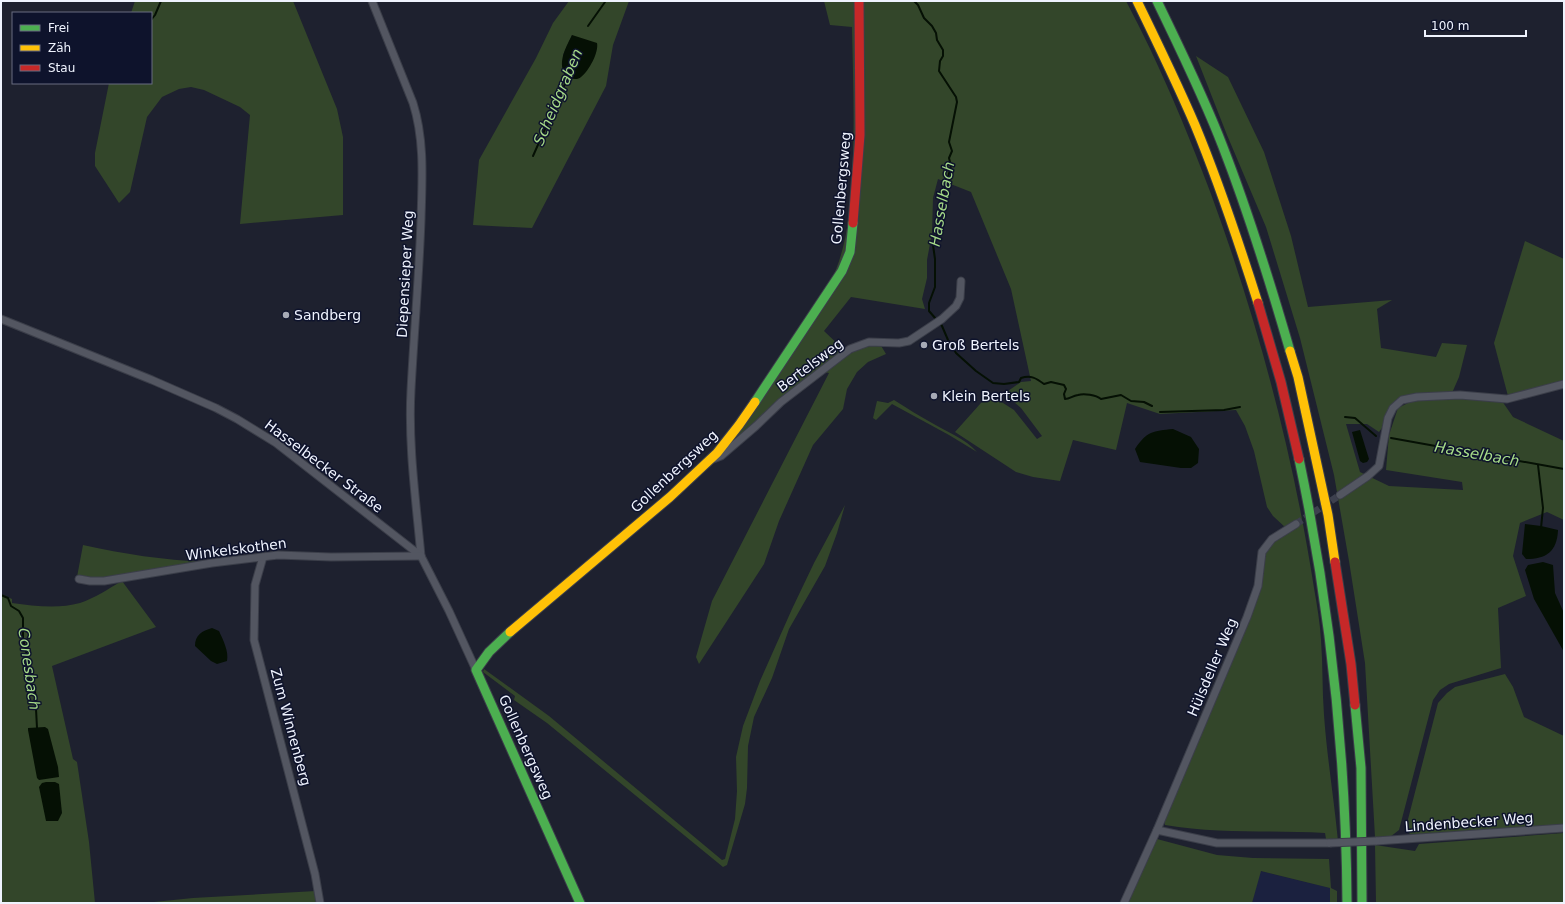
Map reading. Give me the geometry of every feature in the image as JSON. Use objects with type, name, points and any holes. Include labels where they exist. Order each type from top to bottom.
[{"type":"main road","name":"Gollenbergsweg","points":[[580,903],[476,670],[489,652],[502,638],[670,497],[709,461],[740,425],[842,271],[850,252],[854,226],[860,135],[859,1]]},
{"type":"main road","points":[[1137,1],[1184,97],[1229,211],[1268,331],[1301,463],[1328,606],[1335,665],[1344,769],[1347,903]]},
{"type":"main road","points":[[1157,1],[1199,90],[1231,169],[1263,258],[1298,377],[1328,515],[1351,664],[1361,768],[1362,903]]},
{"type":"street","name":"Diepensieper Weg","points":[[372,1],[413,103],[418,118],[421,139],[422,174],[420,247],[411,391],[411,429],[421,556]]},
{"type":"street","name":"Bertelsweg","points":[[709,461],[721,456],[782,402],[850,349],[875,342],[909,341],[942,319],[956,306],[960,298],[961,281]]},
{"type":"street","name":"Hasselbecker Straße","points":[[1,319],[159,383],[237,419],[276,443],[421,556],[449,611],[476,670]]},
{"type":"street","points":[[1340,495],[1368,476],[1379,466],[1388,418],[1393,408],[1402,400],[1417,397],[1460,395],[1507,399],[1564,384]]},
{"type":"street","name":"Hülsdeller Weg","points":[[1124,903],[1157,830],[1247,617],[1258,586],[1262,552],[1272,539],[1296,524]]},
{"type":"street","name":"Winkelskothen","points":[[79,578],[90,581],[104,581],[212,563],[278,555],[421,556]]},
{"type":"street","name":"Zum Winnenberg","points":[[263,556],[255,585],[254,640],[315,874],[320,903]]},
{"type":"street","name":"Lindenbecker Weg","points":[[1157,830],[1217,843],[1376,841],[1564,828]]},
{"type":"shaded area","points":[[572,35],[597,43],[593,61],[584,74],[578,79],[566,77],[562,66],[563,56]]},
{"type":"shaded area","points":[[1173,429],[1191,437],[1199,449],[1198,463],[1191,468],[1181,468],[1140,462],[1135,449],[1147,435],[1155,431]]},
{"type":"shaded area","points":[[1360,430],[1369,459],[1367,462],[1363,463],[1360,461],[1352,432]]},
{"type":"shaded area","points":[[1525,524],[1558,530],[1553,549],[1545,556],[1526,559],[1522,554]]},
{"type":"shaded area","points":[[1543,562],[1553,565],[1555,593],[1564,613],[1564,652],[1534,599],[1525,570],[1528,565]]},
{"type":"shaded area","points":[[212,628],[219,631],[227,653],[227,661],[217,664],[211,661],[195,646],[198,636]]},
{"type":"shaded area","points":[[45,727],[48,729],[58,767],[59,777],[39,780],[37,778],[28,728]]},
{"type":"shaded area","points":[[55,782],[59,784],[62,813],[58,821],[46,821],[39,787],[42,783]]},
{"type":"shaded area","points":[[1260,871],[1331,888],[1330,903],[1252,903]]},
{"type":"green space","points":[[135,1],[293,1],[337,109],[343,137],[343,215],[240,224],[250,115],[240,107],[204,90],[191,87],[179,89],[162,97],[147,117],[130,192],[119,203],[95,166],[95,153],[109,84],[152,84],[152,12],[131,12]]},
{"type":"green space","points":[[569,1],[629,1],[613,45],[606,86],[532,228],[473,225],[479,160],[536,58],[553,23]],"holes":[[[572,35],[576,79],[566,77],[563,55]]]},
{"type":"green space","points":[[824,1],[858,1],[859,135],[850,236],[840,271],[830,283],[840,258],[850,206],[854,104],[852,27],[830,25]]},
{"type":"green space","points":[[861,1],[1126,1],[1172,96],[1211,194],[1259,339],[1285,438],[1296,487],[1321,634],[1325,731],[1338,841],[1326,839],[1325,833],[1205,830],[1165,825],[1164,819],[1250,617],[1266,551],[1270,545],[1297,526],[1286,528],[1273,516],[1267,507],[1254,451],[1245,426],[1236,410],[1160,414],[1127,403],[1116,450],[1073,440],[1060,481],[1033,477],[1016,472],[955,432],[989,394],[1014,410],[1037,439],[1042,436],[1021,408],[1007,396],[1008,391],[1021,382],[1031,381],[1011,289],[971,192],[938,179],[933,198],[932,233],[927,260],[927,278],[922,299],[925,309],[851,297],[824,331],[845,351],[814,372],[768,410],[720,453],[797,344],[852,243]]},
{"type":"green space","points":[[1196,56],[1228,77],[1264,152],[1291,236],[1308,307],[1392,300],[1377,309],[1381,348],[1436,357],[1442,343],[1467,345],[1459,377],[1452,393],[1405,396],[1379,432],[1367,424],[1346,424],[1360,472],[1389,486],[1463,490],[1462,482],[1386,470],[1389,435],[1398,408],[1412,401],[1462,398],[1502,401],[1513,417],[1564,441],[1564,520],[1547,512],[1520,523],[1513,556],[1526,596],[1498,608],[1501,668],[1449,684],[1440,690],[1433,700],[1399,830],[1390,837],[1375,837],[1365,663],[1334,475],[1300,338],[1266,227],[1227,135]]},
{"type":"green space","points":[[1525,241],[1564,259],[1564,381],[1508,396],[1494,343]]},
{"type":"green space","points":[[880,344],[886,354],[868,362],[857,372],[847,389],[843,409],[813,445],[779,521],[764,564],[699,664],[696,657],[712,601],[829,373],[823,372],[859,348]]},
{"type":"green space","points":[[894,400],[922,418],[962,439],[977,452],[892,404],[876,420],[873,418],[877,401],[888,403]]},
{"type":"green space","points":[[845,505],[825,566],[789,629],[772,678],[754,717],[748,746],[745,804],[727,865],[723,867],[547,723],[514,700],[515,696],[483,672],[484,669],[549,716],[722,860],[725,859],[735,819],[737,791],[736,757],[743,726],[760,681],[792,609],[814,563]]},
{"type":"green space","points":[[83,545],[144,556],[205,562],[104,581],[77,577]]},
{"type":"green space","points":[[122,581],[156,627],[52,666],[73,759],[77,762],[89,842],[95,903],[1,903],[1,594],[12,599],[12,603],[38,606],[64,606],[86,601]]},
{"type":"green space","points":[[1505,674],[1513,687],[1524,717],[1564,736],[1564,825],[1414,836],[1405,831],[1438,703],[1455,687]]},
{"type":"green space","points":[[1564,833],[1564,903],[1376,903],[1375,845],[1415,851],[1419,844]]},
{"type":"green space","points":[[1157,839],[1217,855],[1253,858],[1329,859],[1331,888],[1337,891],[1337,903],[1330,903],[1330,888],[1261,871],[1252,903],[1128,903]]},
{"type":"green space","points":[[316,891],[317,903],[144,903],[193,898]]},
{"type":"waterway","points":[[152,19],[161,1]]},
{"type":"waterway","name":"Hasselbach","points":[[914,1],[918,5],[924,18],[932,26],[936,33],[937,40],[943,50],[939,71],[956,97],[957,102],[949,142],[952,151],[949,158],[951,166],[943,196],[940,216],[941,221],[938,225],[940,229],[933,245],[935,259],[935,287],[929,303],[929,311],[942,326],[956,353],[976,371],[993,383],[1004,384],[1019,382],[1021,378],[1031,377],[1044,384],[1051,382],[1064,385],[1066,389],[1064,394],[1065,399],[1083,394],[1093,395],[1101,399],[1121,395],[1131,401],[1144,402],[1152,406]]},
{"type":"waterway","name":"Scheidgraben","points":[[588,26],[605,2]]},
{"type":"waterway","name":"Scheidgraben","points":[[533,156],[569,75]]},
{"type":"waterway","name":"Hasselbach","points":[[1160,412],[1224,410],[1240,407]]},
{"type":"waterway","name":"Hasselbach","points":[[1345,417],[1355,418],[1376,436]]},
{"type":"waterway","name":"Hasselbach","points":[[1391,438],[1564,469]]},
{"type":"waterway","points":[[1538,465],[1543,508],[1541,528]]},
{"type":"waterway","name":"Conesbach","points":[[1,595],[8,598],[11,606],[19,611],[23,618],[23,639],[31,672],[29,680],[30,687],[35,690],[37,728]]},
{"type":"tunnel","points":[[1296,524],[1340,495]]},
{"type":"traffic: fast","points":[[1157,1],[1216,128],[1242,197],[1259,248],[1290,351]]},
{"type":"traffic: fast","points":[[755,402],[842,271],[850,252],[853,223]]},
{"type":"traffic: fast","points":[[1299,459],[1310,514],[1328,624],[1340,735],[1346,847],[1347,903]]},
{"type":"traffic: fast","points":[[510,632],[489,652],[476,670],[580,903]]},
{"type":"traffic: fast","points":[[1355,705],[1361,768],[1362,903]]},
{"type":"traffic: slow","points":[[1137,1],[1181,94],[1204,147],[1244,258],[1258,303]]},
{"type":"traffic: slow","points":[[1290,351],[1298,377],[1328,515],[1335,562]]},
{"type":"traffic: slow","points":[[510,632],[670,497],[717,453],[755,402]]},
{"type":"traffic: jam","points":[[853,223],[860,135],[859,1]]},
{"type":"traffic: jam","points":[[1258,303],[1281,382],[1299,459]]},
{"type":"traffic: jam","points":[[1335,562],[1351,664],[1355,705]]},
{"type":"place","name":"Sandberg","points":[[286,315]]},
{"type":"place","name":"Groß Bertels","points":[[924,345]]},
{"type":"place","name":"Klein Bertels","points":[[934,396]]}]
